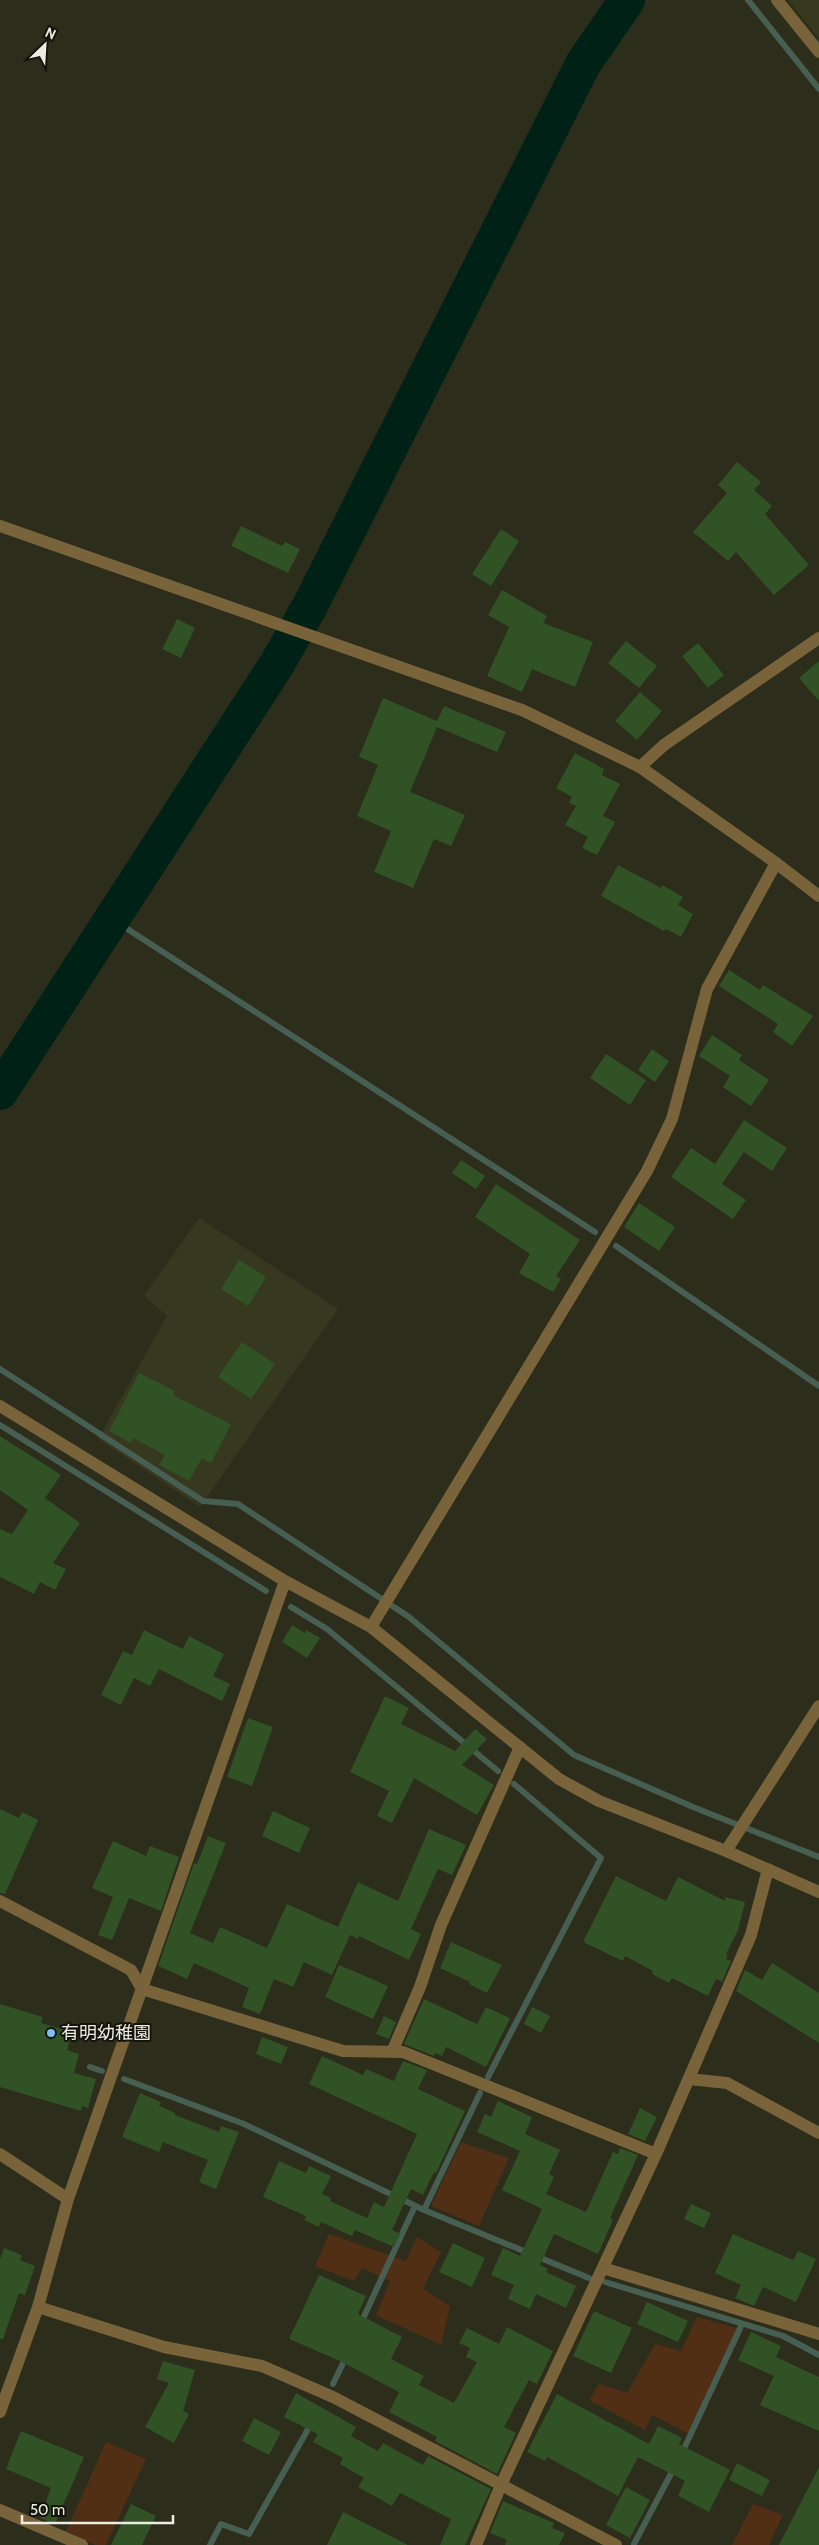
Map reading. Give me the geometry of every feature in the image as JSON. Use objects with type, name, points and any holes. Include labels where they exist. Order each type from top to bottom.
[{"type":"street","points":[[777,0],[819,52]]},
{"type":"street","points":[[0,526],[522,710],[640,767],[776,863],[819,896]]},
{"type":"street","points":[[640,767],[664,745],[819,638]]},
{"type":"street","points":[[371,1627],[647,1172],[672,1118],[707,989],[776,863]]},
{"type":"street","points":[[0,1406],[285,1581],[371,1627],[559,1779],[599,1801],[726,1851],[819,1892]]},
{"type":"street","points":[[0,2412],[38,2307],[68,2199],[285,1581]]},
{"type":"street","points":[[726,1851],[819,1706]]},
{"type":"street","points":[[392,2052],[420,1987],[441,1925],[520,1747]]},
{"type":"street","points":[[476,2545],[501,2485],[656,2154],[689,2079],[751,1935],[768,1869]]},
{"type":"street","points":[[0,1901],[131,1970],[142,1989],[343,2051],[403,2052],[656,2154]]},
{"type":"street","points":[[689,2079],[727,2083],[819,2133]]},
{"type":"street","points":[[0,2154],[68,2199]]},
{"type":"street","points":[[603,2268],[819,2334]]},
{"type":"street","points":[[38,2307],[164,2347],[262,2366],[333,2397],[616,2545]]},
{"type":"street","points":[[0,2510],[82,2545]]},
{"type":"shaded area","points":[[788,0],[819,0],[819,39]]},
{"type":"shaded area","points":[[199,1218],[338,1309],[200,1507],[98,1439],[167,1316],[144,1296]]},
{"type":"shaded area","points":[[461,2142],[509,2158],[479,2226],[431,2206]]},
{"type":"shaded area","points":[[329,2234],[406,2261],[417,2237],[441,2252],[423,2289],[450,2306],[441,2345],[376,2315],[390,2281],[362,2268],[354,2281],[315,2266]]},
{"type":"shaded area","points":[[697,2317],[743,2330],[693,2436],[652,2415],[645,2430],[589,2400],[599,2384],[627,2393],[655,2344],[681,2351]]},
{"type":"shaded area","points":[[106,2442],[146,2459],[106,2545],[95,2545],[66,2531]]},
{"type":"shaded area","points":[[753,2504],[783,2515],[769,2545],[732,2545]]},
{"type":"building","points":[[737,462],[761,482],[754,490],[772,506],[765,514],[809,565],[774,595],[736,552],[728,561],[693,532],[727,493],[718,485]]},
{"type":"building","points":[[241,526],[282,546],[285,542],[300,549],[288,573],[231,546]]},
{"type":"building","points":[[501,529],[519,541],[491,586],[472,574]]},
{"type":"building","points":[[502,590],[547,616],[543,623],[593,642],[575,687],[532,669],[522,692],[487,676],[509,627],[488,615]]},
{"type":"building","points":[[177,619],[195,628],[181,658],[162,649]]},
{"type":"building","points":[[626,641],[657,666],[639,688],[608,663]]},
{"type":"building","points":[[698,643],[724,675],[708,688],[682,656]]},
{"type":"building","points":[[819,661],[819,701],[799,678]]},
{"type":"building","points":[[640,692],[662,711],[637,740],[615,721]]},
{"type":"building","points":[[383,698],[437,721],[444,706],[506,732],[497,752],[437,727],[410,792],[465,815],[451,846],[434,839],[413,888],[374,872],[391,831],[357,816],[378,765],[359,757]]},
{"type":"building","points":[[575,753],[604,769],[602,775],[620,784],[603,816],[615,822],[597,855],[582,848],[588,837],[565,825],[576,806],[569,803],[572,797],[556,788]]},
{"type":"building","points":[[618,865],[661,888],[662,885],[683,897],[678,905],[693,914],[681,937],[666,929],[664,931],[601,896]]},
{"type":"building","points":[[729,970],[760,990],[763,985],[813,1016],[792,1046],[773,1032],[778,1024],[719,986]]},
{"type":"building","points":[[712,1035],[742,1055],[739,1060],[769,1080],[751,1106],[723,1087],[730,1076],[699,1056]]},
{"type":"building","points":[[652,1049],[669,1061],[655,1082],[638,1070]]},
{"type":"building","points":[[606,1054],[646,1080],[630,1105],[590,1078]]},
{"type":"building","points":[[744,1120],[787,1148],[772,1171],[744,1152],[722,1184],[746,1200],[733,1219],[671,1177],[691,1148],[715,1164]]},
{"type":"building","points":[[461,1160],[485,1176],[476,1189],[452,1173]]},
{"type":"building","points":[[496,1184],[580,1240],[556,1276],[561,1279],[553,1292],[519,1273],[530,1254],[475,1217]]},
{"type":"building","points":[[639,1203],[675,1227],[659,1251],[624,1227]]},
{"type":"building","points":[[239,1260],[266,1277],[248,1306],[221,1289]]},
{"type":"building","points":[[242,1342],[275,1364],[251,1399],[218,1377]]},
{"type":"building","points":[[139,1373],[175,1391],[173,1395],[231,1424],[211,1463],[202,1458],[189,1481],[159,1465],[165,1455],[133,1438],[131,1443],[109,1431]]},
{"type":"building","points":[[0,1436],[61,1475],[45,1498],[80,1523],[53,1563],[66,1569],[55,1590],[40,1582],[34,1594],[0,1577],[0,1529],[12,1534],[28,1510],[0,1490]]},
{"type":"building","points":[[292,1625],[305,1633],[306,1630],[320,1638],[307,1658],[282,1642]]},
{"type":"building","points":[[144,1630],[183,1649],[189,1636],[224,1654],[213,1676],[230,1684],[222,1701],[159,1669],[150,1686],[134,1678],[121,1705],[101,1695],[123,1651],[132,1655]]},
{"type":"building","points":[[385,1696],[409,1708],[401,1724],[455,1751],[475,1729],[487,1739],[462,1765],[494,1785],[477,1815],[414,1778],[392,1823],[377,1816],[389,1791],[350,1772]]},
{"type":"building","points":[[248,1718],[273,1727],[252,1786],[227,1777]]},
{"type":"building","points":[[0,1809],[19,1818],[22,1812],[38,1820],[5,1894],[0,1893]]},
{"type":"building","points":[[273,1811],[310,1828],[299,1853],[262,1836]]},
{"type":"building","points":[[429,1829],[466,1845],[452,1875],[438,1869],[411,1929],[421,1934],[409,1960],[359,1936],[358,1939],[350,1935],[332,1975],[304,1962],[293,1987],[274,1979],[260,2014],[242,2007],[249,1988],[194,1963],[187,1979],[158,1966],[194,1863],[197,1864],[208,1836],[226,1843],[190,1933],[213,1943],[220,1927],[267,1948],[287,1904],[338,1927],[358,1882],[398,1901]]},
{"type":"building","points":[[113,1841],[146,1856],[150,1846],[179,1857],[161,1911],[129,1898],[112,1940],[98,1935],[113,1897],[92,1888]]},
{"type":"building","points":[[616,1876],[666,1901],[678,1877],[725,1901],[725,1897],[745,1902],[738,1930],[726,1954],[728,1955],[726,1959],[731,1961],[722,1982],[716,1979],[708,1996],[672,1978],[669,1983],[652,1974],[653,1971],[625,1956],[623,1961],[583,1942]]},
{"type":"building","points":[[451,1942],[502,1965],[487,1993],[469,1984],[470,1982],[440,1968]]},
{"type":"building","points":[[772,1963],[819,1993],[819,2043],[736,1991],[745,1970],[762,1980]]},
{"type":"building","points":[[339,1965],[388,1986],[373,2019],[325,1997]]},
{"type":"building","points":[[424,1999],[477,2024],[486,2007],[510,2018],[486,2067],[446,2047],[442,2056],[435,2053],[434,2056],[404,2044]]},
{"type":"building","points":[[0,2004],[43,2017],[41,2023],[72,2032],[67,2050],[79,2054],[74,2073],[96,2079],[88,2108],[82,2106],[81,2111],[0,2087]]},
{"type":"building","points":[[532,2007],[550,2016],[541,2033],[524,2024]]},
{"type":"building","points":[[384,2016],[396,2022],[389,2039],[376,2034]]},
{"type":"building","points":[[262,2037],[288,2047],[281,2064],[256,2054]]},
{"type":"building","points":[[322,2056],[363,2075],[366,2069],[394,2081],[403,2061],[427,2070],[418,2089],[465,2111],[436,2173],[434,2172],[423,2195],[411,2189],[392,2230],[400,2234],[394,2247],[355,2230],[352,2236],[321,2222],[319,2227],[304,2220],[306,2216],[263,2197],[279,2161],[306,2173],[309,2166],[331,2176],[322,2194],[331,2198],[330,2201],[367,2218],[374,2202],[384,2207],[417,2134],[309,2084]]},
{"type":"building","points":[[140,2093],[161,2102],[159,2106],[175,2113],[175,2115],[219,2132],[221,2126],[239,2132],[216,2189],[199,2182],[208,2160],[163,2142],[159,2152],[122,2137]]},
{"type":"building","points":[[498,2101],[532,2117],[525,2134],[560,2150],[549,2174],[554,2177],[546,2194],[586,2212],[613,2152],[618,2154],[620,2148],[638,2155],[610,2218],[613,2220],[598,2254],[554,2234],[540,2265],[548,2269],[546,2272],[576,2286],[566,2308],[536,2294],[530,2309],[508,2299],[514,2285],[491,2275],[503,2248],[520,2256],[542,2209],[502,2190],[520,2151],[477,2132],[485,2114],[491,2117]]},
{"type":"building","points":[[640,2108],[657,2117],[645,2141],[628,2134]]},
{"type":"building","points":[[691,2204],[711,2213],[704,2228],[684,2219]]},
{"type":"building","points":[[733,2234],[793,2260],[798,2251],[816,2259],[796,2302],[763,2287],[754,2306],[735,2298],[741,2285],[715,2273]]},
{"type":"building","points":[[453,2243],[485,2258],[472,2287],[439,2272]]},
{"type":"building","points":[[4,2248],[22,2255],[20,2260],[35,2266],[25,2295],[19,2293],[3,2339],[0,2339],[0,2259]]},
{"type":"building","points":[[319,2275],[366,2296],[358,2314],[402,2337],[391,2359],[424,2376],[419,2385],[454,2403],[477,2362],[466,2357],[470,2348],[459,2343],[467,2328],[499,2344],[507,2327],[553,2351],[537,2384],[529,2380],[504,2427],[516,2433],[497,2474],[435,2441],[437,2437],[389,2412],[399,2392],[338,2360],[289,2339]]},
{"type":"building","points":[[647,2302],[688,2321],[678,2342],[637,2324]]},
{"type":"building","points":[[594,2311],[632,2328],[611,2373],[573,2356]]},
{"type":"building","points":[[751,2332],[781,2346],[776,2357],[819,2377],[819,2431],[760,2405],[774,2376],[738,2360]]},
{"type":"building","points":[[163,2361],[195,2370],[183,2411],[189,2414],[174,2443],[145,2427],[169,2383],[157,2379]]},
{"type":"building","points":[[296,2393],[356,2427],[351,2436],[378,2451],[383,2443],[423,2465],[428,2456],[491,2489],[465,2545],[440,2545],[451,2519],[400,2493],[392,2506],[358,2487],[364,2478],[340,2464],[343,2458],[313,2442],[318,2434],[284,2417]]},
{"type":"building","points":[[557,2394],[649,2444],[658,2426],[682,2438],[679,2444],[730,2470],[709,2512],[678,2496],[685,2481],[638,2457],[618,2496],[547,2457],[545,2461],[527,2452]]},
{"type":"building","points":[[254,2418],[281,2432],[269,2455],[242,2441]]},
{"type":"building","points":[[21,2431],[84,2457],[55,2524],[40,2518],[51,2488],[6,2469]]},
{"type":"building","points":[[737,2463],[770,2480],[762,2496],[729,2480]]},
{"type":"building","points":[[819,2467],[819,2545],[779,2545]]},
{"type":"building","points":[[626,2487],[650,2500],[630,2538],[606,2525]]},
{"type":"building","points":[[503,2501],[554,2523],[552,2528],[565,2533],[559,2545],[505,2545],[507,2540],[490,2533]]},
{"type":"building","points":[[131,2504],[156,2516],[142,2545],[111,2545]]},
{"type":"building","points":[[343,2512],[408,2545],[327,2545]]},
{"type":"waterway","points":[[0,1092],[277,664],[311,604],[583,64],[627,0]]},
{"type":"waterway","points":[[748,0],[819,89]]},
{"type":"waterway","points":[[112,919],[595,1232]]},
{"type":"waterway","points":[[616,1246],[819,1386]]},
{"type":"waterway","points":[[0,1369],[203,1501],[238,1504],[409,1617],[574,1755],[693,1807],[819,1857]]},
{"type":"waterway","points":[[0,1425],[266,1591]]},
{"type":"waterway","points":[[291,1607],[327,1629],[498,1771]]},
{"type":"waterway","points":[[488,2077],[601,1858],[514,1784]]},
{"type":"waterway","points":[[90,2067],[102,2071]]},
{"type":"waterway","points":[[124,2079],[244,2124],[424,2210],[589,2278]]},
{"type":"waterway","points":[[424,2210],[480,2093]]},
{"type":"waterway","points":[[360,2325],[415,2206]]},
{"type":"waterway","points":[[605,2282],[783,2336],[819,2355]]},
{"type":"waterway","points":[[681,2455],[742,2324]]},
{"type":"waterway","points":[[333,2384],[346,2357]]},
{"type":"waterway","points":[[210,2545],[221,2524],[249,2534],[312,2422]]},
{"type":"waterway","points":[[634,2544],[674,2468]]},
{"type":"place","name":"有明幼稚園","points":[[51,2033]]}]
